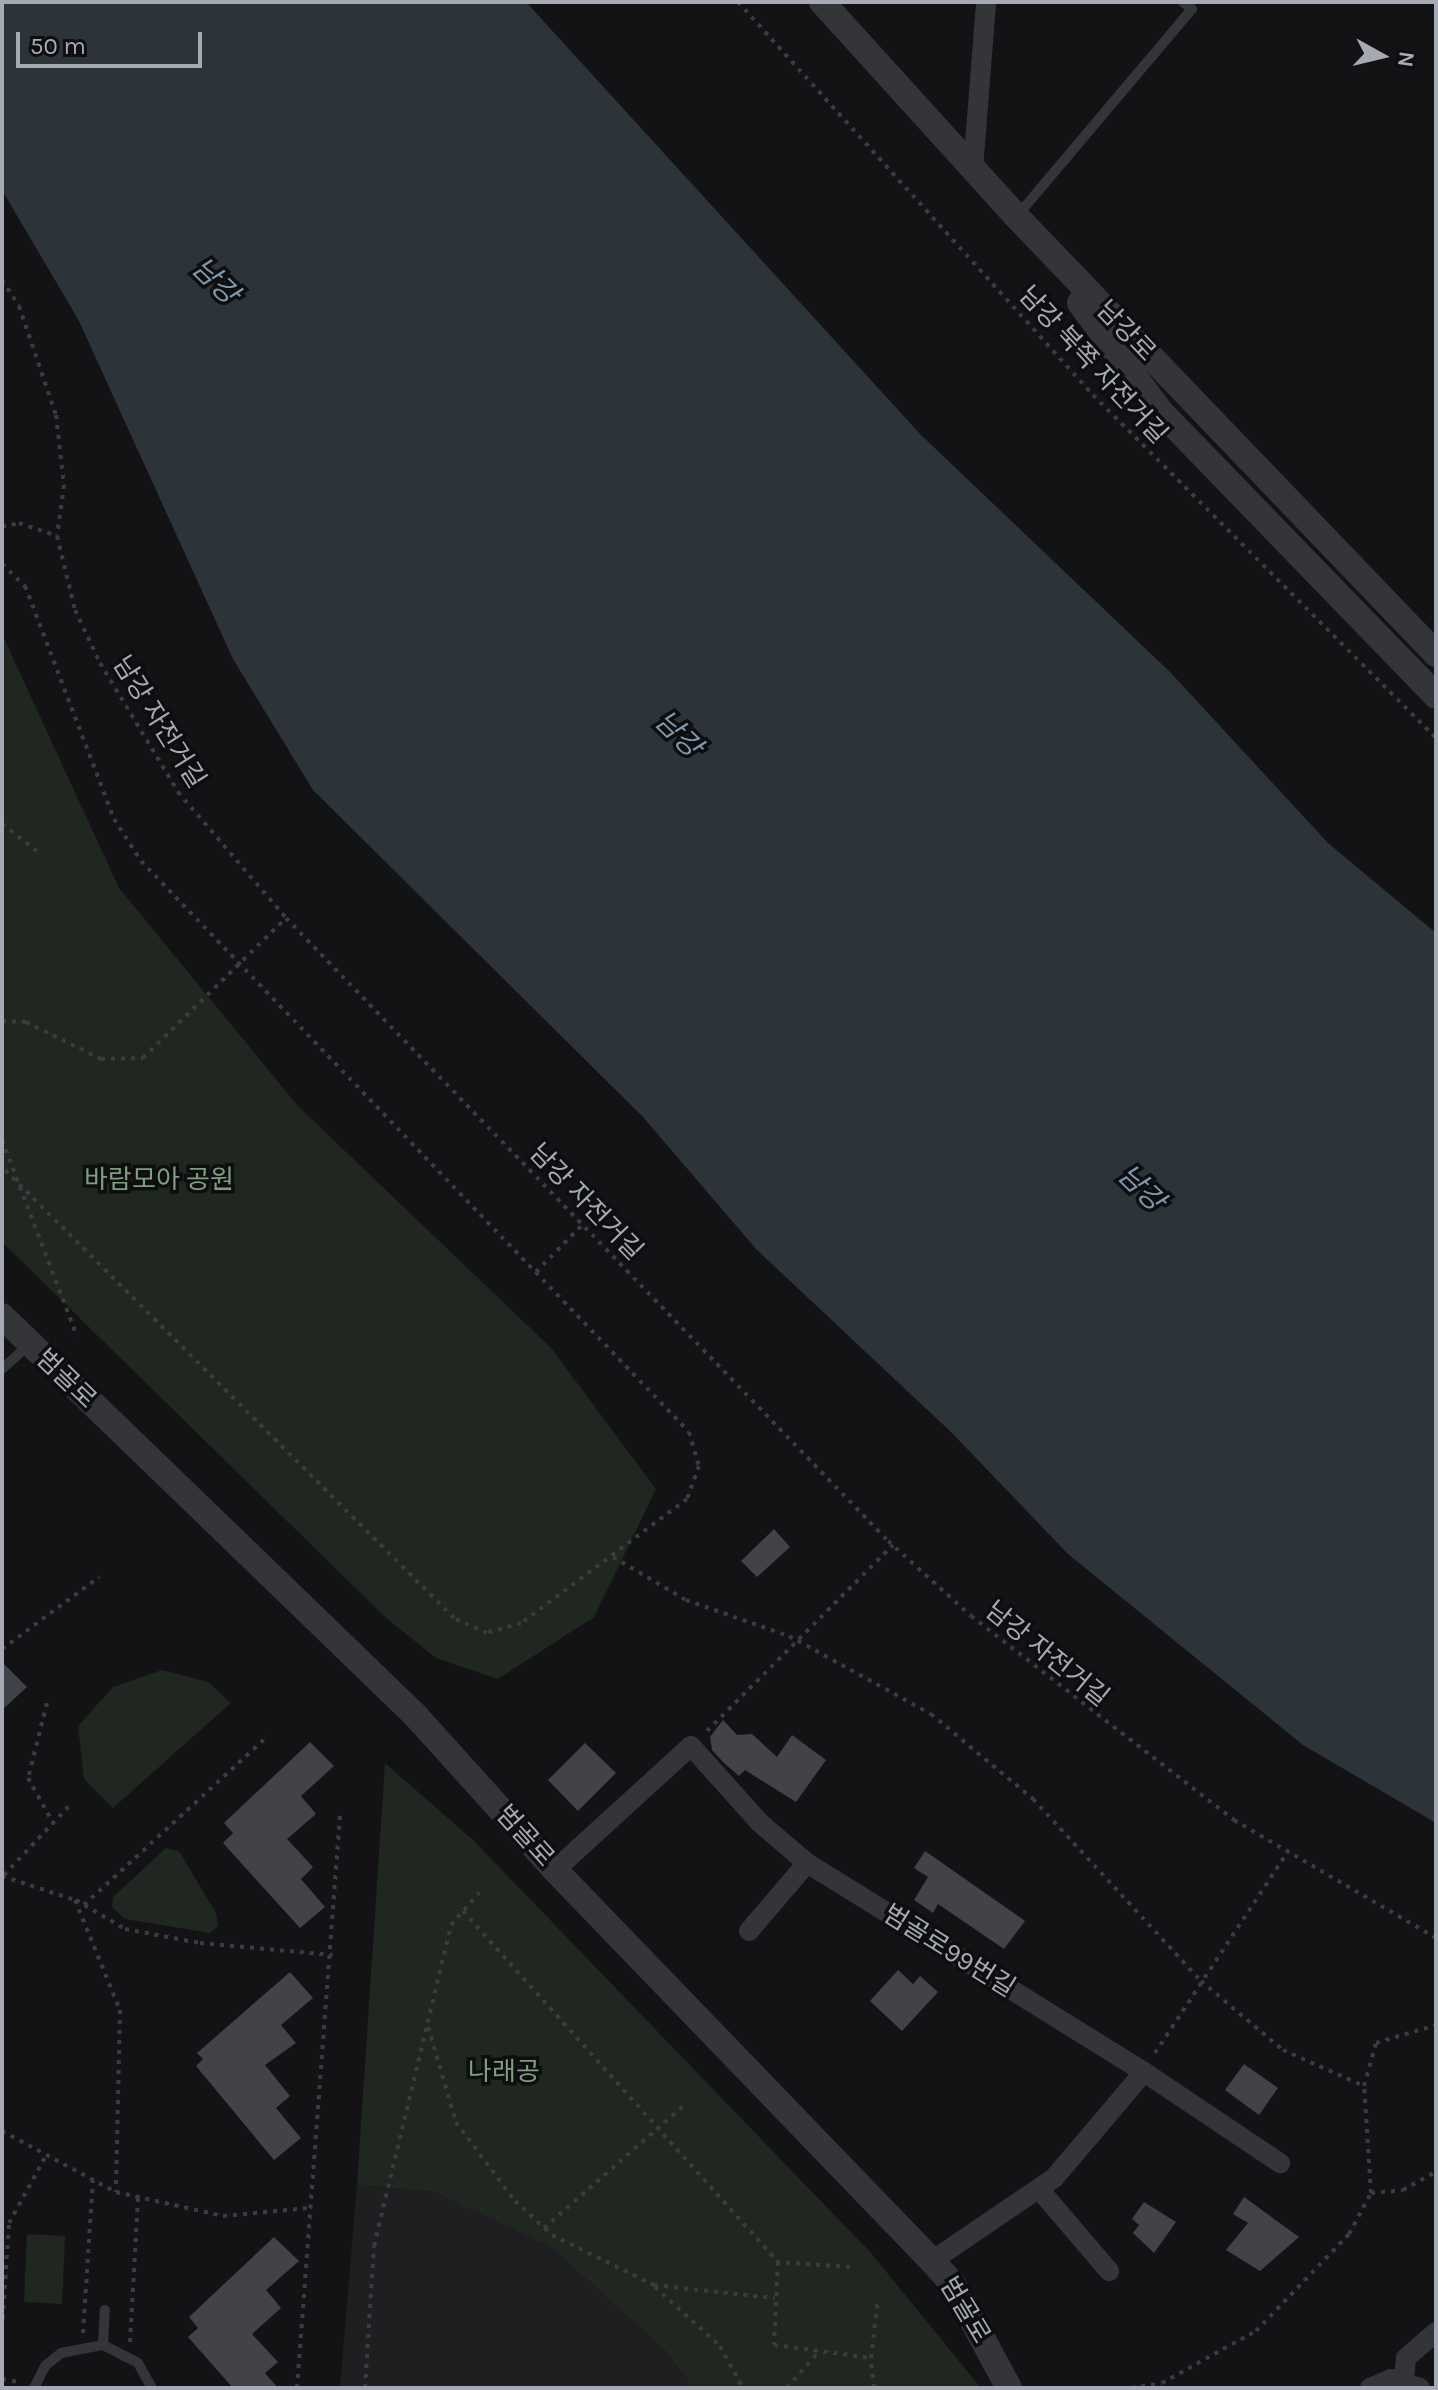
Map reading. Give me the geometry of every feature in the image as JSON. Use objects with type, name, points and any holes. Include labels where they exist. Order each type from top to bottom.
[{"type":"street","name":"남강로","points":[[822,2],[1016,216],[1436,654]]},
{"type":"street","points":[[973,169],[986,2]]},
{"type":"street","points":[[1016,216],[1161,412],[1436,696]]},
{"type":"street","name":"범골로","points":[[2,1316],[415,1715],[555,1870],[932,2261],[953,2284],[1009,2388]]},
{"type":"street","points":[[555,1870],[691,1746]]},
{"type":"street","name":"범골로99번길","points":[[691,1746],[760,1823],[807,1863],[1144,2072],[1280,2163]]},
{"type":"street","points":[[749,1931],[807,1863]]},
{"type":"street","points":[[932,2261],[1054,2178],[1144,2072]]},
{"type":"street","points":[[1039,2189],[1109,2271]]},
{"type":"street","points":[[1370,2388],[1391,2379],[1412,2384],[1406,2358],[1436,2332]]},
{"type":"lane","points":[[1016,216],[1192,9],[1183,2]]},
{"type":"lane","points":[[2,1369],[30,1344]]},
{"type":"lane","points":[[103,2345],[105,2310]]},
{"type":"lane","points":[[34,2388],[45,2366],[82,2345],[103,2345],[129,2357],[152,2388]]},
{"type":"path","name":"남강 북쪽 자전거길","points":[[738,2],[1093,395],[1436,738]]},
{"type":"path","name":"남강 자전거길","points":[[2,280],[19,306],[56,415],[64,485],[57,536],[75,610],[100,663],[178,792],[286,918],[894,1545],[971,1616],[1126,1741],[1287,1853],[1436,1938]]},
{"type":"path","points":[[2,527],[19,523],[57,536]]},
{"type":"path","points":[[2,564],[25,586],[114,819],[141,861],[689,1432],[699,1466],[687,1499],[521,1623],[487,1633],[454,1618],[2,1167]]},
{"type":"path","points":[[2,824],[38,852]]},
{"type":"path","points":[[2,1021],[26,1022],[101,1059],[143,1058],[286,918]]},
{"type":"path","points":[[2,1140],[77,1336]]},
{"type":"path","points":[[536,1272],[582,1225]]},
{"type":"path","points":[[691,1746],[894,1545]]},
{"type":"path","points":[[613,1557],[686,1600],[799,1641],[931,1714],[1033,1799],[1201,1981],[1283,2050],[1364,2086]]},
{"type":"path","points":[[2,1649],[99,1577]]},
{"type":"path","points":[[47,1703],[28,1778],[53,1823]]},
{"type":"path","points":[[84,1905],[268,1736]]},
{"type":"path","points":[[70,1805],[3,1875],[75,1900],[140,1932],[200,1943],[332,1955]]},
{"type":"path","points":[[297,2388],[309,2208],[332,1955],[340,1815]]},
{"type":"path","points":[[1144,2072],[1287,1853]]},
{"type":"path","points":[[365,2388],[374,2246],[451,1925],[479,1893]]},
{"type":"path","points":[[75,1900],[120,2010],[116,2192]]},
{"type":"path","points":[[463,1911],[778,2262],[850,2267]]},
{"type":"path","points":[[427,2025],[456,2122],[515,2201],[544,2228],[654,2285],[720,2346],[743,2388]]},
{"type":"path","points":[[1131,2388],[1162,2383],[1256,2331],[1349,2234],[1371,2193],[1364,2086],[1376,2043],[1436,2025]]},
{"type":"path","points":[[544,2228],[660,2130],[687,2103]]},
{"type":"path","points":[[2,2131],[116,2192],[223,2216],[309,2208]]},
{"type":"path","points":[[2,2329],[9,2223],[47,2154]]},
{"type":"path","points":[[1371,2193],[1403,2190],[1436,2172]]},
{"type":"path","points":[[82,2345],[93,2180]]},
{"type":"path","points":[[129,2357],[138,2197]]},
{"type":"path","points":[[778,2262],[774,2345],[871,2358]]},
{"type":"path","points":[[654,2285],[774,2298]]},
{"type":"path","points":[[874,2388],[871,2358],[878,2298]]},
{"type":"path","points":[[787,2388],[819,2351]]},
{"type":"shaded area","points":[[357,2185],[435,2192],[553,2249],[666,2351],[693,2388],[340,2388]]},
{"type":"green space","name":"바람모아 공원","points":[[2,634],[119,888],[298,1106],[551,1348],[656,1489],[594,1617],[498,1679],[436,1658],[385,1617],[2,1242]]},
{"type":"green space","points":[[162,1670],[208,1682],[231,1703],[113,1808],[84,1779],[78,1726],[113,1687]]},
{"type":"green space","name":"나래공","points":[[385,1763],[472,1839],[871,2253],[981,2388],[693,2388],[666,2351],[553,2249],[435,2192],[357,2185]]},
{"type":"green space","points":[[166,1848],[179,1851],[216,1913],[218,1926],[210,1933],[125,1919],[112,1907],[113,1897]]},
{"type":"green space","points":[[27,2234],[65,2236],[62,2304],[24,2302]]},
{"type":"water","name":"남강","points":[[2,2],[526,2],[921,435],[1170,672],[1328,843],[1436,933],[1436,1823],[1303,1745],[1068,1554],[951,1432],[756,1249],[643,1117],[313,790],[233,659],[79,321],[2,190]]},
{"type":"building","points":[[774,1529],[790,1547],[757,1577],[741,1561]]},
{"type":"building","points":[[2,1662],[27,1687],[2,1710]]},
{"type":"building","points":[[723,1720],[737,1735],[752,1734],[777,1757],[792,1735],[826,1760],[796,1802],[745,1770],[739,1776],[712,1750],[710,1737]]},
{"type":"building","points":[[310,1742],[334,1766],[301,1796],[316,1814],[287,1839],[313,1867],[301,1879],[325,1907],[300,1928],[223,1843],[233,1833],[224,1823]]},
{"type":"building","points":[[585,1743],[616,1773],[578,1811],[548,1780]]},
{"type":"building","points":[[925,1851],[1025,1921],[1004,1949],[938,1904],[933,1913],[914,1900],[928,1877],[914,1868]]},
{"type":"building","points":[[898,1970],[913,1984],[920,1976],[938,1992],[902,2031],[870,2001]]},
{"type":"building","points":[[290,1972],[313,1998],[281,2025],[296,2043],[265,2065],[290,2096],[276,2108],[301,2138],[274,2160],[196,2066],[203,2059],[197,2053]]},
{"type":"building","points":[[1244,2064],[1278,2088],[1259,2115],[1225,2090]]},
{"type":"building","points":[[1244,2197],[1299,2237],[1260,2271],[1226,2250],[1248,2223],[1233,2214]]},
{"type":"building","points":[[1144,2202],[1176,2222],[1154,2253],[1133,2233],[1139,2225],[1132,2219]]},
{"type":"building","points":[[274,2237],[299,2261],[266,2290],[281,2308],[252,2334],[278,2362],[265,2373],[278,2388],[233,2388],[188,2337],[198,2328],[189,2317]]}]
